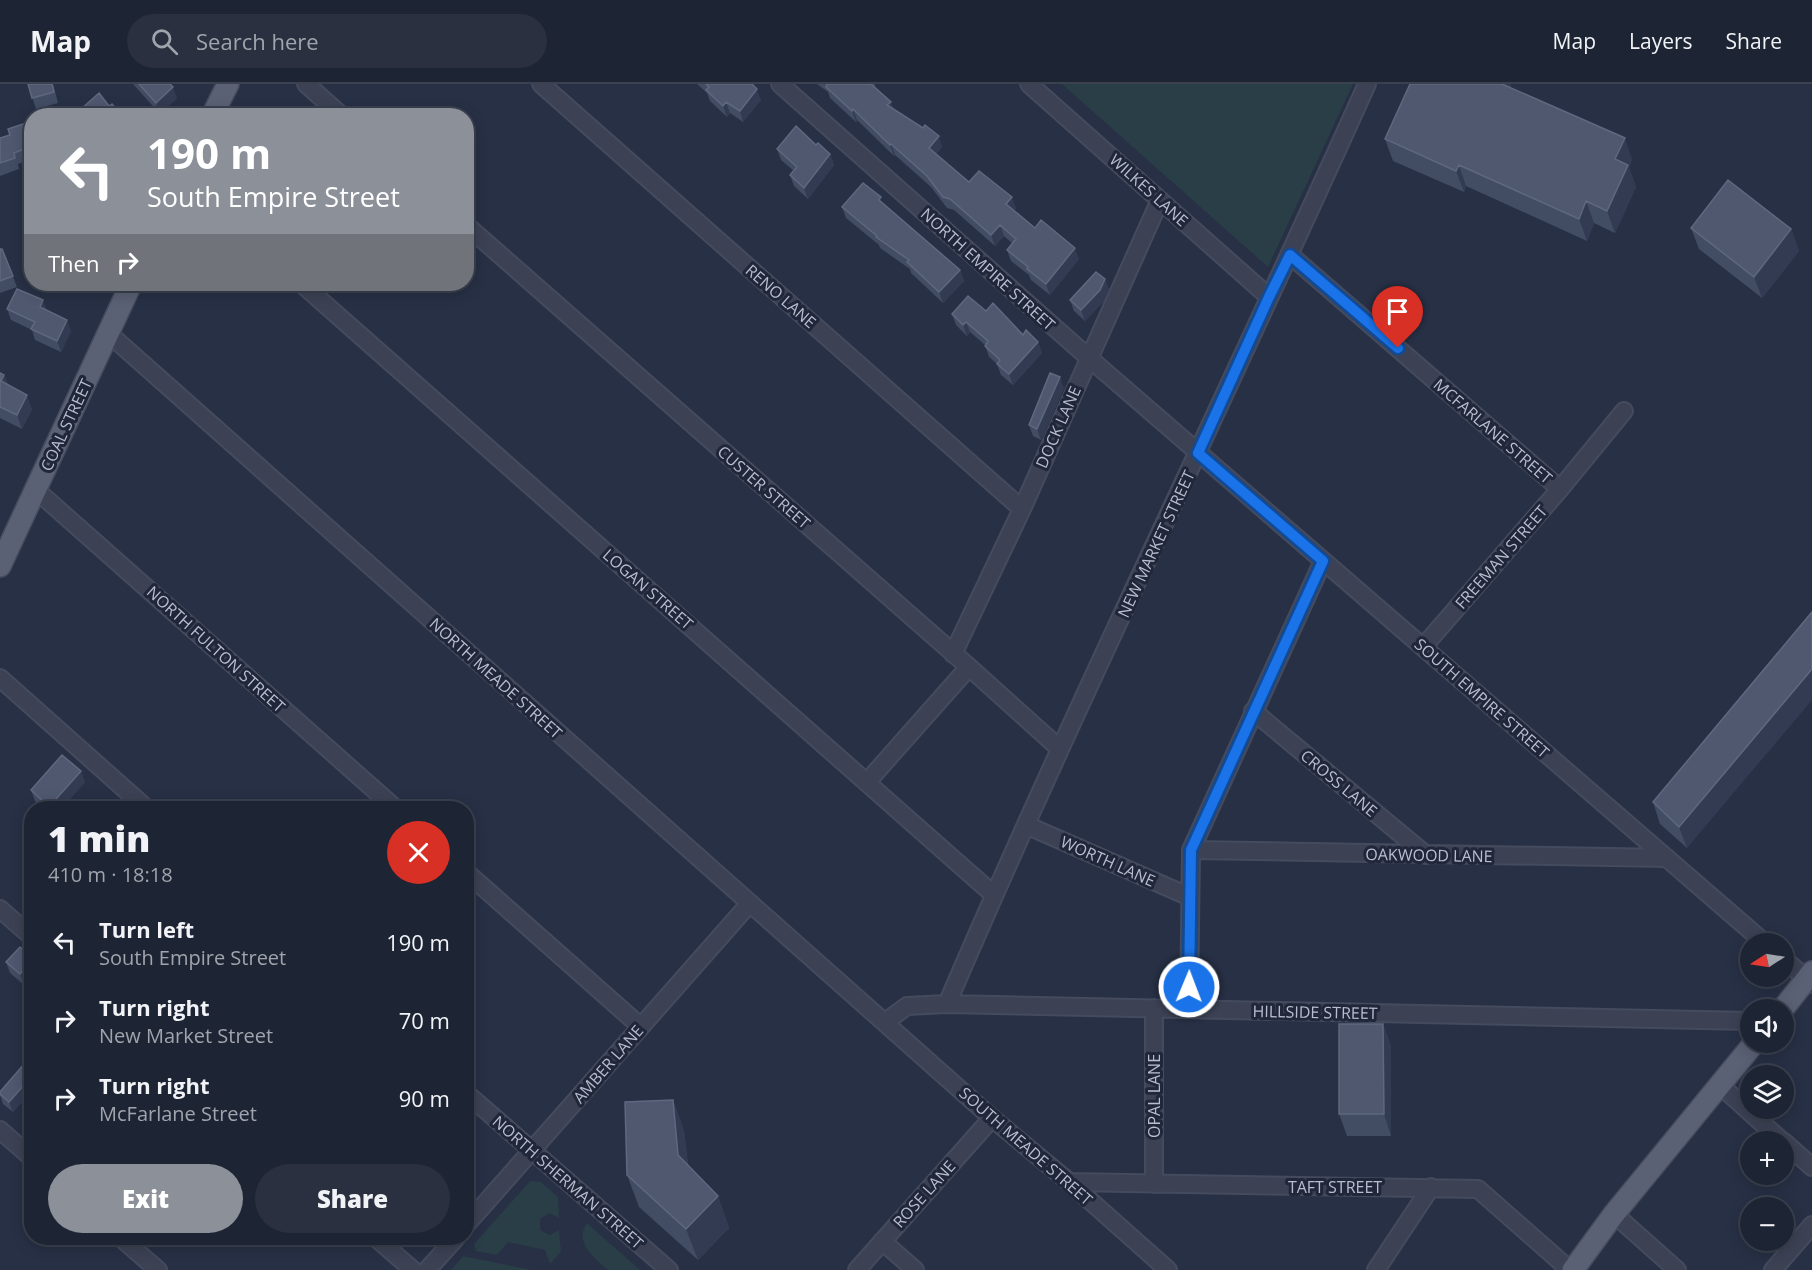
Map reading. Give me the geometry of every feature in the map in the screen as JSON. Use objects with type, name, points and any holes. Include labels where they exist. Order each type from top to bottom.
[{"type":"main road","points":[[216,108],[228,84]]},
{"type":"main road","name":"COAL STREET","points":[[0,567],[128,291]]},
{"type":"main road","points":[[1792,999],[1810,978]]},
{"type":"main road","points":[[1571,1270],[1746,1053]]},
{"type":"street","points":[[306,84],[333,108]]},
{"type":"street","name":"RENO LANE","points":[[541,84],[1022,509]]},
{"type":"street","name":"NORTH EMPIRE STREET","points":[[780,84],[1198,453]]},
{"type":"street","name":"WILKES LANE","points":[[1029,84],[1269,297]]},
{"type":"street","name":"NEW MARKET STREET","points":[[947,1004],[1060,749],[1367,84]]},
{"type":"street","name":"DOCK LANE","points":[[953,654],[1022,509],[1160,200]]},
{"type":"street","name":"CUSTER STREET","points":[[474,232],[1060,749]]},
{"type":"street","name":"MCFARLANE STREET","points":[[1290,255],[1560,489]]},
{"type":"street","name":"LOGAN STREET","points":[[310,291],[994,895]]},
{"type":"street","name":"NORTH MEADE STREET","points":[[108,333],[885,1022]]},
{"type":"street","name":"FREEMAN STREET","points":[[1424,647],[1624,411]]},
{"type":"street","name":"SOUTH EMPIRE STREET","points":[[1198,453],[1753,933]]},
{"type":"street","name":"NORTH FULTON STREET","points":[[36,490],[387,801]]},
{"type":"street","points":[[1189,1009],[1191,850],[1323,561]]},
{"type":"street","points":[[867,782],[969,667]]},
{"type":"street","points":[[0,678],[138,801]]},
{"type":"street","name":"CROSS LANE","points":[[1253,711],[1426,855]]},
{"type":"street","name":"WORTH LANE","points":[[1026,825],[1190,897]]},
{"type":"street","name":"OAKWOOD LANE","points":[[1191,850],[1667,858]]},
{"type":"street","points":[[474,879],[640,1026]]},
{"type":"street","name":"AMBER LANE","points":[[474,1216],[750,903]]},
{"type":"street","points":[[0,909],[24,930]]},
{"type":"street","points":[[1794,966],[1810,978]]},
{"type":"street","name":"HILLSIDE STREET","points":[[885,1022],[907,1006],[947,1004],[1740,1021]]},
{"type":"street","name":"OPAL LANE","points":[[1154,1008],[1154,1184]]},
{"type":"street","name":"SOUTH MEADE STREET","points":[[885,1022],[1168,1270]]},
{"type":"street","points":[[1721,1086],[1771,1131]]},
{"type":"street","name":"NORTH SHERMAN STREET","points":[[474,1100],[669,1270]]},
{"type":"street","name":"ROSE LANE","points":[[857,1270],[992,1118]]},
{"type":"street","points":[[0,1130],[24,1151]]},
{"type":"street","points":[[1794,1151],[1812,1167]]},
{"type":"street","name":"TAFT STREET","points":[[1069,1182],[1478,1189],[1571,1270]]},
{"type":"street","points":[[1376,1270],[1431,1187]]},
{"type":"street","points":[[1614,1214],[1677,1270]]},
{"type":"street","points":[[1773,1270],[1812,1225]]},
{"type":"street","points":[[882,1241],[915,1270]]},
{"type":"street","points":[[129,1245],[158,1270]]},
{"type":"street","points":[[384,1245],[413,1270]]},
{"type":"street","points":[[427,1270],[450,1245]]},
{"type":"shaded area","points":[[1062,84],[1353,84],[1268,267]]},
{"type":"shaded area","points":[[530,1181],[541,1182],[558,1197],[559,1218],[549,1213],[540,1219],[540,1230],[550,1235],[559,1230],[561,1252],[550,1264],[545,1250],[508,1242],[497,1255],[476,1251],[474,1244]]},
{"type":"shaded area","points":[[587,1223],[640,1270],[608,1270],[592,1255],[584,1243],[583,1230]]},
{"type":"shaded area","points":[[463,1256],[532,1270],[451,1270]]},
{"type":"building","points":[[28,84],[52,84],[54,92],[32,98]]},
{"type":"building","points":[[139,84],[170,84],[173,87],[156,103]]},
{"type":"building","points":[[706,84],[752,84],[757,89],[740,111],[726,102],[723,106],[706,90],[709,87]]},
{"type":"building","points":[[827,84],[871,84],[891,102],[887,105],[923,128],[925,125],[939,136],[929,148],[969,182],[979,171],[1012,197],[1006,204],[1035,228],[1041,220],[1075,248],[1046,284],[1007,250],[1016,239],[1000,225],[991,235],[950,199],[943,197],[927,176],[890,145],[853,109],[852,111],[826,87]]},
{"type":"building","points":[[1410,84],[1502,84],[1625,138],[1615,159],[1628,165],[1607,211],[1586,201],[1579,219],[1459,165],[1456,171],[1385,139]]},
{"type":"building","points":[[99,93],[109,106],[112,104],[115,108],[82,108]]},
{"type":"building","points":[[24,124],[24,149],[14,153],[15,158],[0,163],[0,138],[10,135],[8,129]]},
{"type":"building","points":[[796,126],[816,145],[818,143],[830,154],[804,188],[790,175],[797,167],[777,149]]},
{"type":"building","points":[[1728,180],[1791,229],[1754,277],[1691,228]]},
{"type":"building","points":[[863,183],[881,197],[879,200],[960,270],[939,292],[907,262],[909,260],[876,237],[842,207]]},
{"type":"building","points":[[0,249],[2,249],[13,276],[0,281]]},
{"type":"building","points":[[1096,272],[1105,279],[1100,290],[1081,310],[1070,300]]},
{"type":"building","points":[[17,289],[43,300],[40,307],[67,320],[57,341],[31,329],[35,322],[7,309]]},
{"type":"building","points":[[968,296],[986,311],[993,303],[1023,335],[1026,330],[1038,342],[1009,374],[997,364],[1000,360],[985,346],[988,341],[966,322],[963,325],[952,314]]},
{"type":"building","points":[[0,373],[4,375],[1,381],[27,395],[17,415],[0,407]]},
{"type":"building","points":[[1050,373],[1060,377],[1037,429],[1029,425]]},
{"type":"building","points":[[1812,612],[1812,669],[1679,827],[1653,802]]},
{"type":"building","points":[[62,755],[81,771],[54,801],[43,801],[31,790]]},
{"type":"building","points":[[20,947],[24,950],[24,969],[20,974],[6,962]]},
{"type":"building","points":[[1339,1024],[1383,1024],[1384,1114],[1339,1114]]},
{"type":"building","points":[[24,1064],[24,1085],[9,1102],[0,1092]]},
{"type":"building","points":[[673,1100],[678,1155],[718,1196],[686,1229],[627,1175],[625,1102]]},
{"type":"route","points":[[1189,987],[1191,850],[1323,561],[1198,453],[1290,255],[1398,348]]}]
